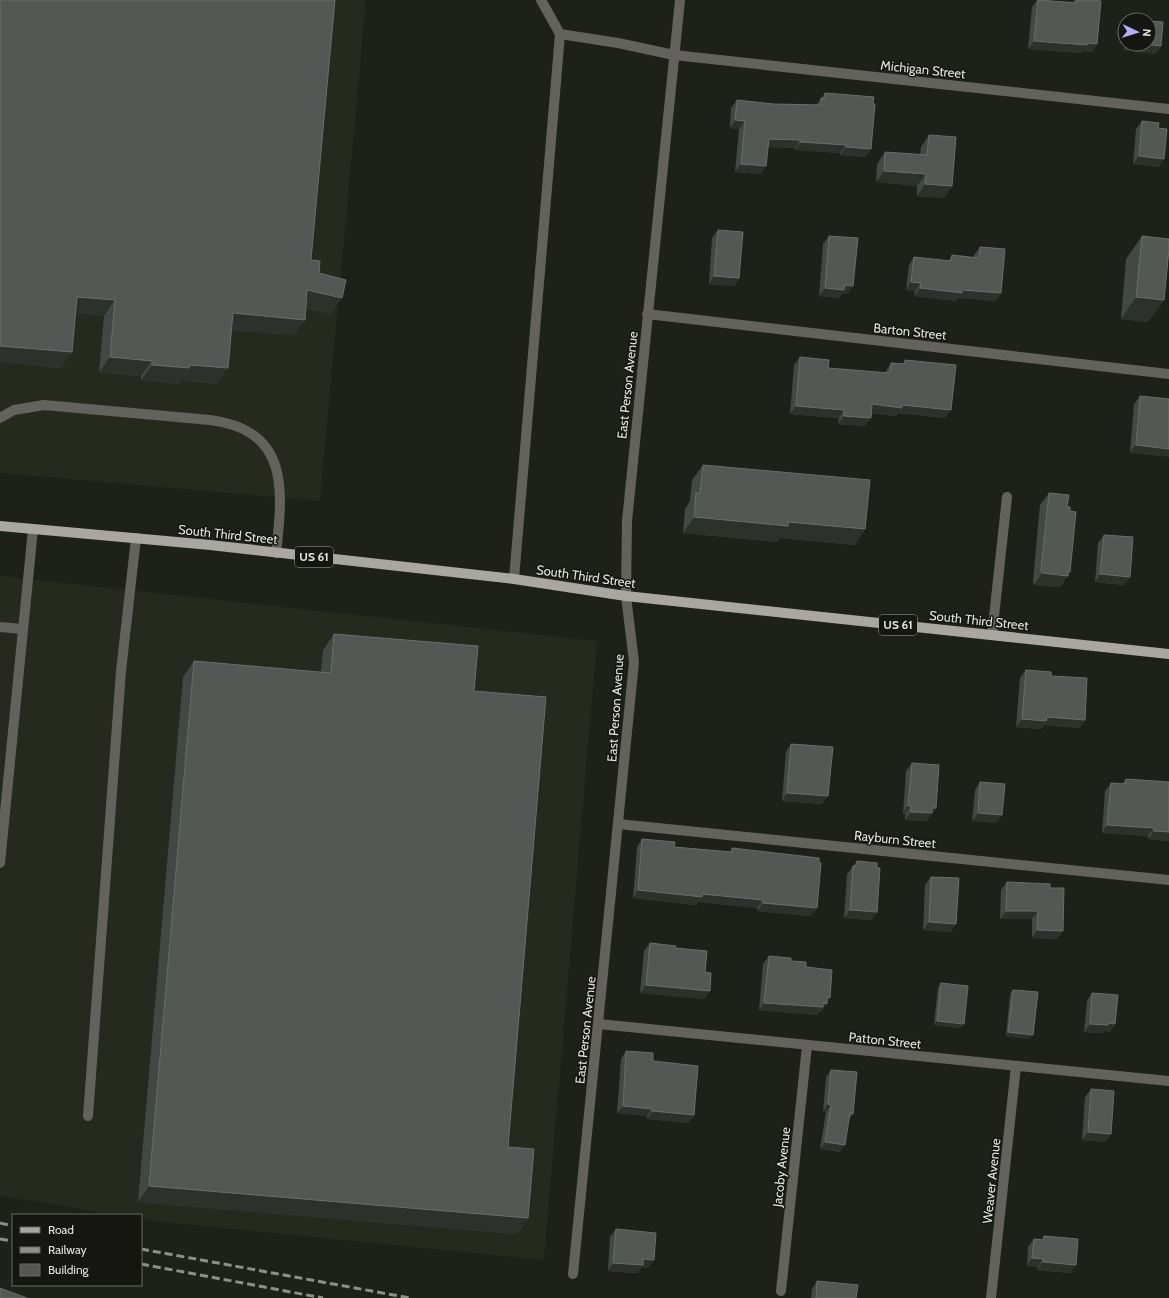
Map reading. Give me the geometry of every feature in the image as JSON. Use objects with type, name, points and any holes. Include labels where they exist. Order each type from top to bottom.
[{"type":"main road","name":"South Third Street","points":[[0,526],[276,552],[514,579],[626,596],[1169,654]]},
{"type":"street","points":[[514,579],[560,34],[541,0]]},
{"type":"street","name":"East Person Avenue","points":[[573,1274],[634,662],[626,596],[627,521],[680,0]]},
{"type":"street","name":"Michigan Street","points":[[560,34],[618,43],[674,55],[1169,109]]},
{"type":"street","name":"Barton Street","points":[[647,314],[1169,374]]},
{"type":"street","points":[[0,418],[14,410],[44,405],[215,421],[236,426],[249,432],[265,446],[273,459],[278,475],[281,507],[276,552]]},
{"type":"street","points":[[992,635],[1007,497]]},
{"type":"street","points":[[0,863],[33,529]]},
{"type":"street","points":[[88,1116],[121,670],[136,538]]},
{"type":"street","points":[[0,627],[23,630]]},
{"type":"street","name":"Rayburn Street","points":[[618,824],[1169,880]]},
{"type":"street","name":"Patton Street","points":[[599,1024],[1169,1082]]},
{"type":"street","name":"Jacoby Avenue","points":[[781,1292],[807,1046]]},
{"type":"street","name":"Weaver Avenue","points":[[991,1298],[1016,1066]]},
{"type":"shaded area","points":[[0,0],[366,0],[320,501],[0,473]]},
{"type":"shaded area","points":[[0,576],[597,641],[544,1260],[170,1223],[142,1219],[142,1214],[112,1214],[0,1196]]},
{"type":"building","points":[[0,0],[335,0],[311,260],[320,261],[319,273],[346,280],[342,298],[307,290],[305,320],[233,313],[228,368],[190,365],[189,368],[152,365],[152,361],[110,357],[115,300],[77,297],[72,352],[0,346]]},
{"type":"building","points":[[1038,0],[1076,3],[1076,0],[1101,1],[1097,44],[1087,43],[1087,45],[1034,41]]},
{"type":"building","points":[[1157,22],[1163,22],[1161,46],[1157,46]]},
{"type":"building","points":[[825,93],[874,97],[873,104],[875,104],[871,149],[846,147],[846,145],[800,142],[800,140],[769,139],[766,166],[741,164],[745,121],[735,120],[737,100],[773,104],[821,105],[821,98],[824,99]]},
{"type":"building","points":[[1142,121],[1159,123],[1158,128],[1167,129],[1164,159],[1139,156]]},
{"type":"building","points":[[929,135],[956,137],[952,186],[925,184],[926,174],[884,171],[885,152],[927,155]]},
{"type":"building","points":[[718,230],[743,232],[739,278],[714,276]]},
{"type":"building","points":[[829,236],[858,238],[853,286],[845,285],[844,290],[825,288]]},
{"type":"building","points":[[1142,236],[1169,239],[1164,300],[1136,297]]},
{"type":"building","points":[[980,247],[1005,249],[1001,293],[962,290],[962,293],[920,288],[921,283],[911,282],[914,257],[951,261],[952,255],[979,258]]},
{"type":"building","points":[[800,357],[829,360],[828,368],[890,373],[891,363],[905,364],[905,360],[956,365],[951,410],[902,405],[902,408],[872,404],[871,418],[844,416],[844,410],[796,406]]},
{"type":"building","points":[[1140,396],[1169,399],[1169,449],[1136,445]]},
{"type":"building","points":[[703,465],[870,480],[865,529],[788,522],[788,526],[694,517],[696,493],[700,493]]},
{"type":"building","points":[[1049,493],[1069,495],[1067,507],[1070,507],[1070,511],[1076,512],[1070,572],[1068,571],[1068,576],[1042,573],[1041,569]]},
{"type":"building","points":[[1104,535],[1133,537],[1130,577],[1100,574]]},
{"type":"building","points":[[334,634],[478,646],[474,691],[546,697],[508,1147],[534,1149],[528,1218],[149,1186],[194,661],[331,673]]},
{"type":"building","points":[[1026,670],[1051,672],[1051,676],[1087,678],[1085,720],[1047,717],[1046,721],[1022,719]]},
{"type":"building","points":[[791,744],[833,747],[828,796],[787,793]]},
{"type":"building","points":[[912,763],[939,765],[936,808],[932,808],[932,813],[911,812],[911,806],[908,806]]},
{"type":"building","points":[[1126,779],[1169,782],[1169,832],[1154,831],[1154,828],[1107,825],[1111,783],[1125,784]]},
{"type":"building","points":[[980,782],[1005,784],[1002,815],[978,813]]},
{"type":"building","points":[[642,839],[675,842],[674,847],[732,852],[732,848],[819,858],[819,863],[821,863],[817,908],[763,903],[763,900],[702,894],[702,897],[638,890]]},
{"type":"building","points":[[857,861],[877,863],[877,868],[880,868],[877,912],[850,910],[853,866],[856,866]]},
{"type":"building","points":[[931,877],[959,878],[956,924],[929,922]]},
{"type":"building","points":[[1007,882],[1050,884],[1050,888],[1064,888],[1063,931],[1037,930],[1038,911],[1006,911]]},
{"type":"building","points":[[650,943],[676,946],[675,948],[707,951],[705,972],[711,973],[710,991],[646,985]]},
{"type":"building","points":[[769,956],[791,958],[791,961],[806,962],[806,967],[832,970],[830,998],[827,997],[827,1004],[823,1003],[823,1007],[764,1003]]},
{"type":"building","points":[[941,983],[968,986],[964,1024],[937,1021]]},
{"type":"building","points":[[1013,990],[1038,992],[1033,1035],[1008,1032]]},
{"type":"building","points":[[1092,993],[1118,995],[1115,1024],[1090,1024]]},
{"type":"building","points":[[626,1051],[653,1053],[653,1061],[698,1066],[694,1115],[652,1111],[652,1109],[623,1106]]},
{"type":"building","points":[[831,1070],[857,1072],[853,1114],[850,1113],[845,1145],[825,1142],[831,1105],[828,1104]]},
{"type":"building","points":[[1091,1089],[1114,1091],[1111,1134],[1088,1132]]},
{"type":"building","points":[[616,1229],[656,1233],[654,1260],[643,1259],[643,1265],[613,1263]]},
{"type":"building","points":[[1044,1236],[1078,1239],[1076,1265],[1043,1262],[1043,1259],[1032,1258],[1034,1239],[1043,1240]]},
{"type":"building","points":[[817,1281],[858,1285],[856,1298],[816,1298]]},
{"type":"building","points":[[0,1288],[27,1298],[0,1298]]},
{"type":"railway","points":[[0,1223],[12,1226]]},
{"type":"railway","points":[[0,1239],[12,1241]]},
{"type":"railway","points":[[142,1249],[410,1298]]},
{"type":"railway","points":[[142,1264],[323,1298]]}]
